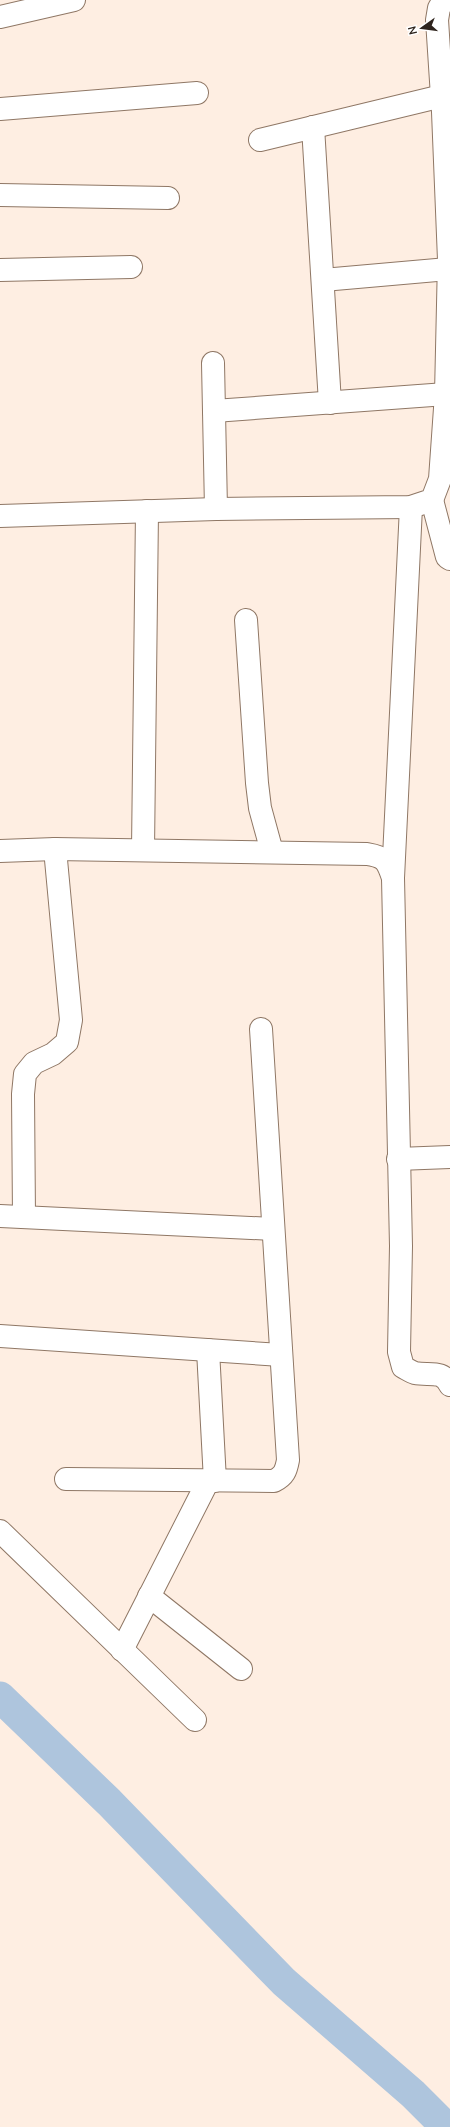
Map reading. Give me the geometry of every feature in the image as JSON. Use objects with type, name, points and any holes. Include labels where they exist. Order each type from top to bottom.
[{"type":"street","points":[[0,17],[74,0]]},
{"type":"street","points":[[444,0],[438,8],[437,20],[447,144],[449,246],[445,458],[440,479],[432,500],[447,557],[450,559]]},
{"type":"street","points":[[0,109],[197,93]]},
{"type":"street","points":[[260,140],[442,96]]},
{"type":"street","points":[[314,128],[330,403]]},
{"type":"street","points":[[0,195],[168,198]]},
{"type":"street","points":[[0,270],[131,267]]},
{"type":"street","points":[[323,280],[448,268]]},
{"type":"street","points":[[213,363],[216,509]]},
{"type":"street","points":[[214,411],[446,394]]},
{"type":"street","points":[[0,516],[216,509],[411,507],[432,500]]},
{"type":"street","points":[[411,507],[393,878],[400,1246],[398,1352],[403,1367],[415,1373],[436,1373],[446,1378],[450,1385]]},
{"type":"street","points":[[143,850],[147,511]]},
{"type":"street","points":[[246,620],[257,783],[260,808],[272,852]]},
{"type":"street","points":[[0,851],[55,849],[367,854],[381,856],[388,864],[393,878]]},
{"type":"street","points":[[24,1217],[23,1094],[25,1074],[34,1062],[53,1054],[67,1042],[71,1020],[55,849]]},
{"type":"street","points":[[66,1480],[274,1481],[281,1478],[286,1471],[288,1460],[261,1029]]},
{"type":"street","points":[[398,1159],[450,1157]]},
{"type":"street","points":[[0,1218],[24,1217],[273,1229]]},
{"type":"street","points":[[0,1336],[281,1354]]},
{"type":"street","points":[[122,1650],[149,1596],[212,1481],[208,1350]]},
{"type":"street","points":[[0,1531],[196,1720]]},
{"type":"street","points":[[149,1596],[241,1669]]},
{"type":"waterway","points":[[0,1697],[109,1802],[284,1982],[413,2094],[446,2127]]}]
